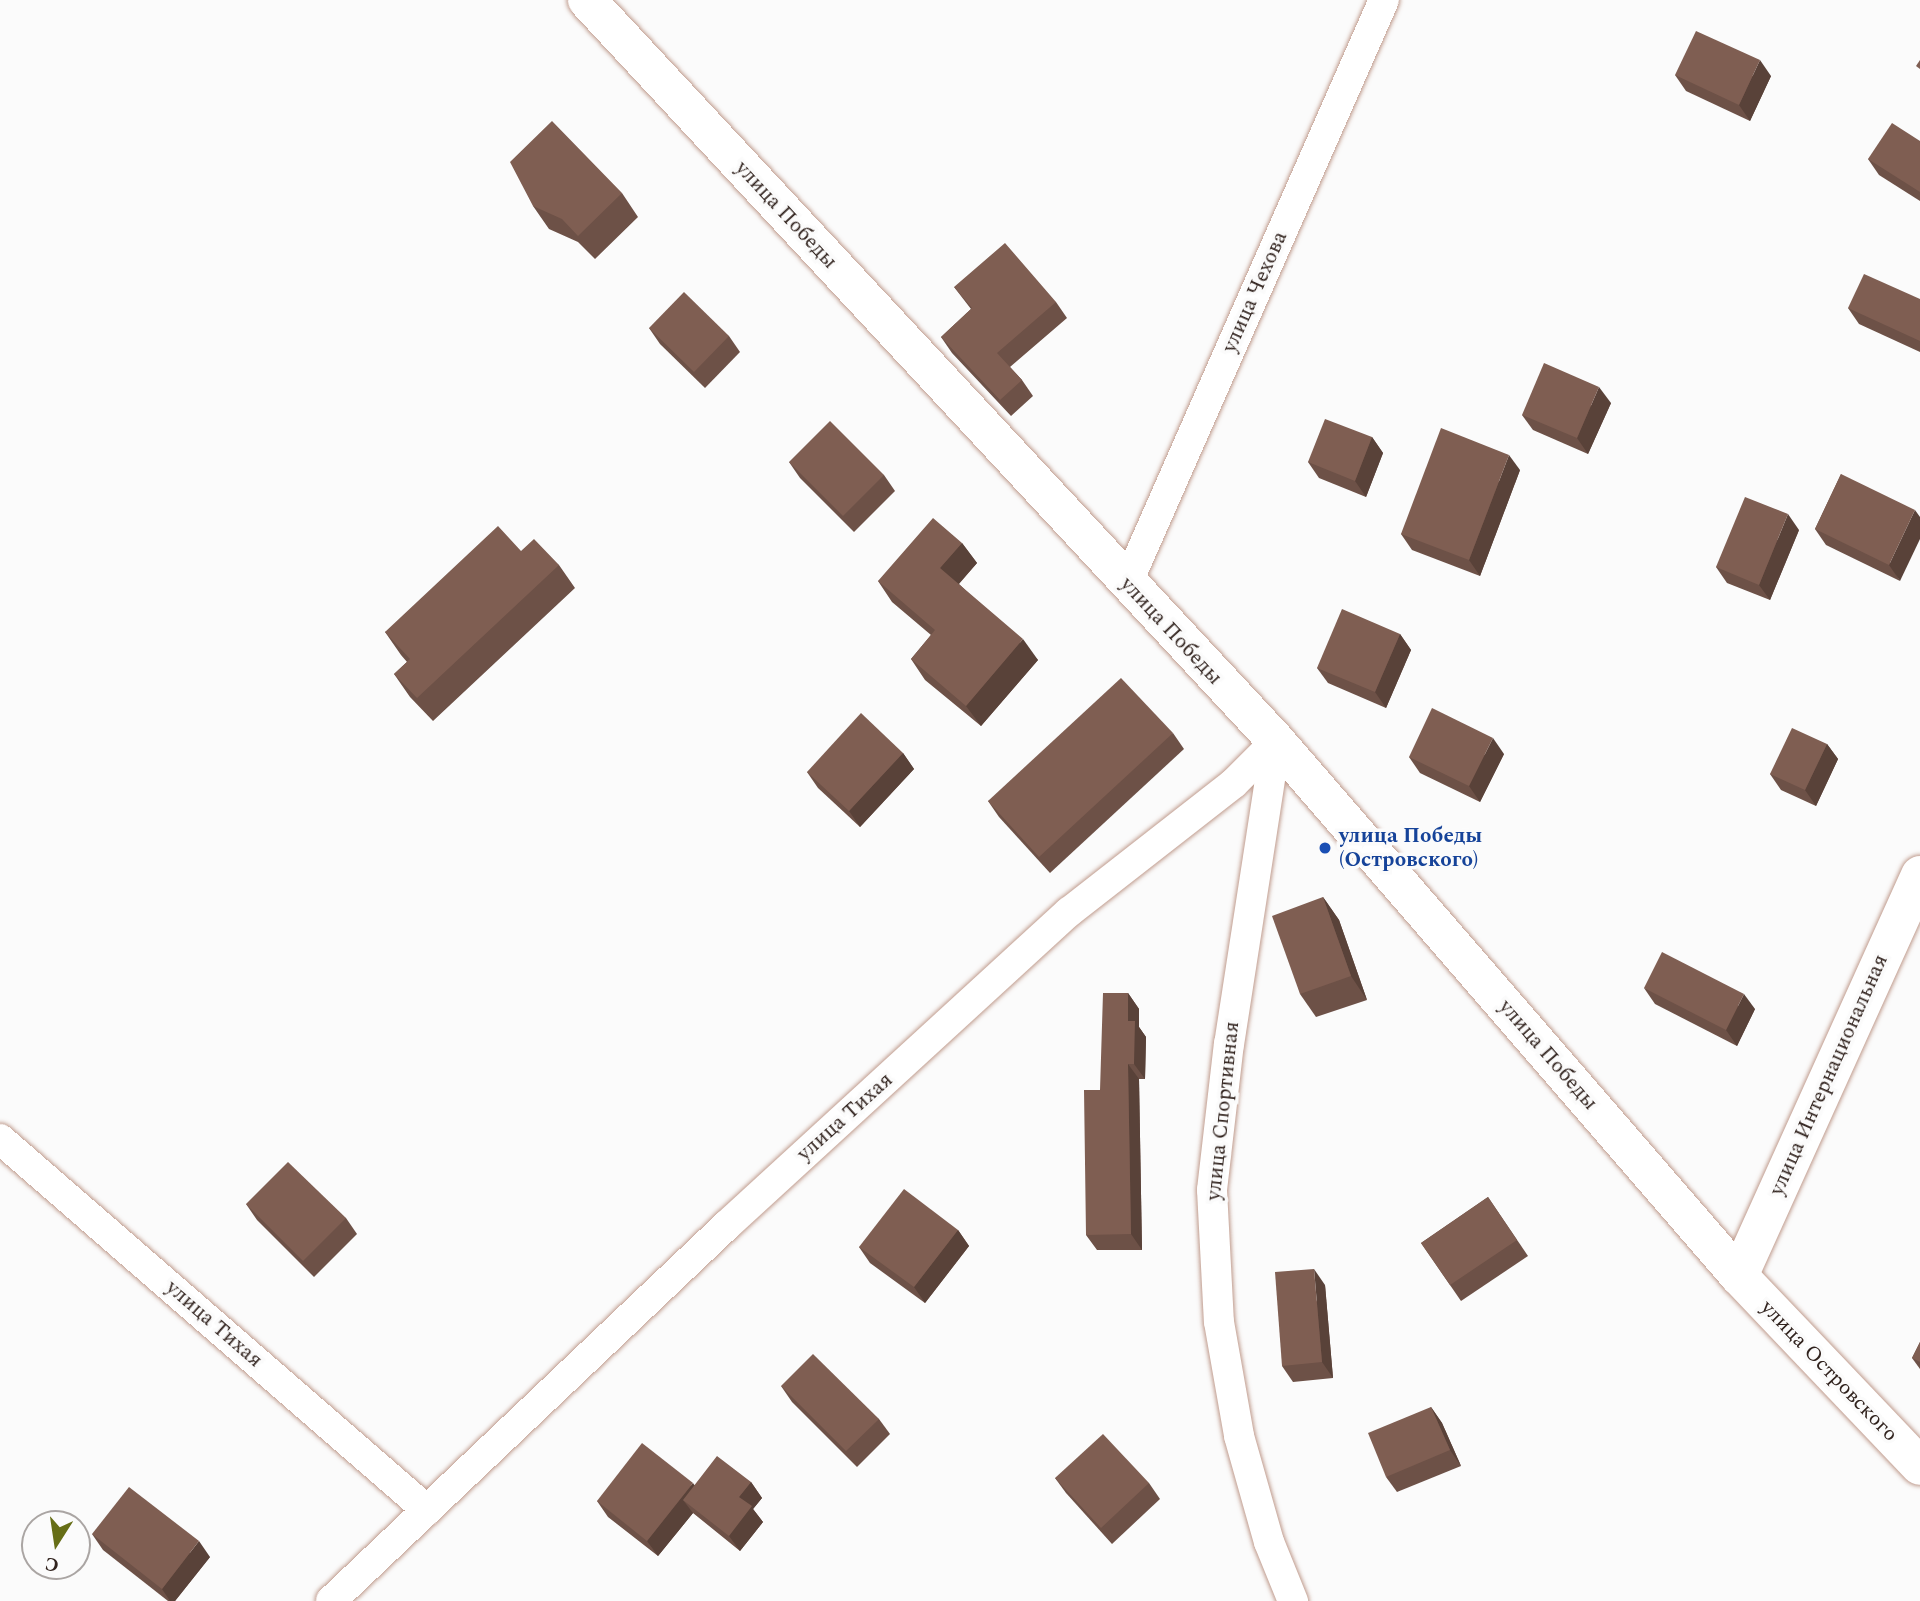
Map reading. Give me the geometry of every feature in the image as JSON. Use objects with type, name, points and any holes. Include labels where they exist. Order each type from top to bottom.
[{"type":"main road","name":"улица Победы","points":[[587,0],[1276,741],[1739,1276]]},
{"type":"main road","name":"улица Интернациональная","points":[[1739,1276],[1920,875]]},
{"type":"main road","name":"улица Островского","points":[[1739,1276],[1920,1466]]},
{"type":"street","name":"улица Чехова","points":[[1127,583],[1384,0]]},
{"type":"street","name":"улица Тихая","points":[[331,1601],[726,1226],[1069,912],[1234,783],[1276,741]]},
{"type":"street","name":"улица Спортивная","points":[[1276,741],[1228,1043],[1212,1190],[1219,1322],[1239,1436],[1269,1542],[1293,1601]]},
{"type":"street","name":"улица Тихая","points":[[0,1139],[427,1510]]},
{"type":"building","points":[[1696,31],[1760,60],[1739,105],[1675,75]]},
{"type":"building","points":[[552,121],[622,193],[578,236],[562,219],[533,206],[510,162]]},
{"type":"building","points":[[1892,123],[1920,141],[1920,192],[1868,159]]},
{"type":"building","points":[[1005,243],[1056,302],[997,353],[1022,380],[1000,400],[941,337],[972,308],[954,287]]},
{"type":"building","points":[[1864,274],[1920,299],[1920,341],[1848,308]]},
{"type":"building","points":[[684,292],[729,336],[694,372],[649,328]]},
{"type":"building","points":[[1544,363],[1599,387],[1577,438],[1522,415]]},
{"type":"building","points":[[1325,419],[1372,437],[1355,481],[1308,462]]},
{"type":"building","points":[[830,421],[884,475],[843,516],[789,462]]},
{"type":"building","points":[[1441,428],[1509,455],[1469,560],[1401,534]]},
{"type":"building","points":[[1841,474],[1915,510],[1889,565],[1815,529]]},
{"type":"building","points":[[1745,497],[1788,514],[1759,585],[1716,567]]},
{"type":"building","points":[[933,518],[962,543],[940,568],[1023,639],[966,706],[911,659],[935,630],[878,581]]},
{"type":"building","points":[[498,526],[521,551],[534,539],[559,565],[417,698],[394,674],[410,659],[385,632]]},
{"type":"building","points":[[1342,609],[1400,634],[1375,692],[1317,668]]},
{"type":"building","points":[[1121,678],[1173,733],[1039,857],[988,801]]},
{"type":"building","points":[[1432,708],[1493,738],[1469,786],[1409,757]]},
{"type":"building","points":[[861,713],[903,753],[849,811],[807,772]]},
{"type":"building","points":[[1792,728],[1827,744],[1805,790],[1770,774]]},
{"type":"building","points":[[1323,897],[1351,976],[1300,994],[1272,916]]},
{"type":"building","points":[[1662,952],[1744,994],[1726,1030],[1644,988]]},
{"type":"building","points":[[1103,993],[1128,993],[1128,1021],[1135,1021],[1134,1064],[1128,1064],[1131,1234],[1086,1235],[1084,1090],[1100,1090]]},
{"type":"building","points":[[288,1162],[346,1218],[303,1261],[246,1204]]},
{"type":"building","points":[[904,1189],[958,1230],[914,1287],[859,1247]]},
{"type":"building","points":[[1488,1197],[1517,1240],[1450,1285],[1421,1243]]},
{"type":"building","points":[[1314,1269],[1322,1362],[1282,1366],[1275,1272]]},
{"type":"building","points":[[1920,1342],[1920,1362],[1912,1358]]},
{"type":"building","points":[[813,1354],[879,1419],[846,1451],[781,1386]]},
{"type":"building","points":[[1431,1407],[1450,1450],[1386,1477],[1368,1433]]},
{"type":"building","points":[[1103,1434],[1149,1483],[1101,1528],[1055,1478]]},
{"type":"building","points":[[642,1443],[693,1483],[647,1541],[597,1501]]},
{"type":"building","points":[[717,1456],[751,1482],[739,1497],[752,1506],[729,1536],[683,1500]]},
{"type":"building","points":[[129,1487],[199,1541],[162,1589],[92,1534]]},
{"type":"place","name":"улица Победы (Островского)","points":[[1325,848]]}]
